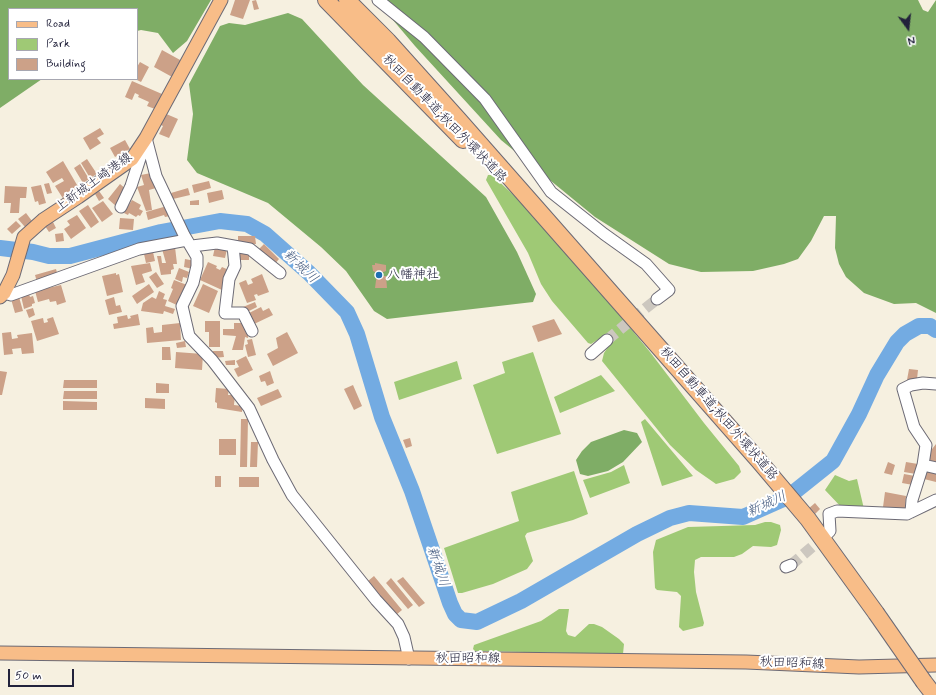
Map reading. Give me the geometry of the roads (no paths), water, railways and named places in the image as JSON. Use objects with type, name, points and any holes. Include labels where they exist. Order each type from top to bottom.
[{"type":"highway","name":"秋田自動車道;秋田外環状道路","points":[[326,0],[516,194],[562,238]]},
{"type":"highway","name":"秋田自動車道;秋田外環状道路","points":[[347,0],[388,41],[454,114],[759,460],[808,519],[934,695]]},
{"type":"main road","name":"上新城土崎港線","points":[[2,295],[13,275],[24,236],[43,220],[132,159],[146,138],[221,0]]},
{"type":"main road","name":"秋田昭和線","points":[[0,654],[746,662],[858,667],[936,665]]},
{"type":"street","points":[[378,0],[424,37],[485,99],[551,192],[646,264],[669,290],[657,299]]},
{"type":"street","points":[[121,207],[131,186],[146,138]]},
{"type":"street","points":[[146,138],[156,176],[187,241],[197,257],[197,266],[193,283],[182,306],[189,336],[212,360],[249,408],[272,460],[292,495],[376,600],[398,624],[404,637],[409,659]]},
{"type":"street","points":[[2,295],[11,295],[139,249],[187,241],[217,243],[250,249],[280,273]]},
{"type":"street","points":[[233,246],[235,266],[229,280],[225,313],[243,313],[252,331]]},
{"type":"street","points":[[591,354],[607,340]]},
{"type":"street","points":[[911,512],[912,500],[923,465],[926,445],[914,427],[903,389],[910,385],[923,383],[936,384]]},
{"type":"street","points":[[923,465],[936,468]]},
{"type":"street","points":[[826,535],[830,530],[829,514],[837,511],[907,514],[936,500]]},
{"type":"waterway","name":"新城川","points":[[0,248],[33,252],[49,256],[70,256],[161,232],[220,221],[247,224],[265,234],[309,273],[347,312],[357,334],[382,417],[412,491],[450,603],[455,614],[461,620],[477,622],[521,601],[637,534],[670,518],[689,513],[743,517],[788,497],[833,461],[859,414],[877,375],[897,342],[905,334],[919,326],[930,326],[936,330]]},
{"type":"tunnel","points":[[607,340],[657,299]]},
{"type":"tunnel","points":[[791,565],[826,535]]},
{"type":"place","name":"八幡神社","points":[[379,275]]}]
